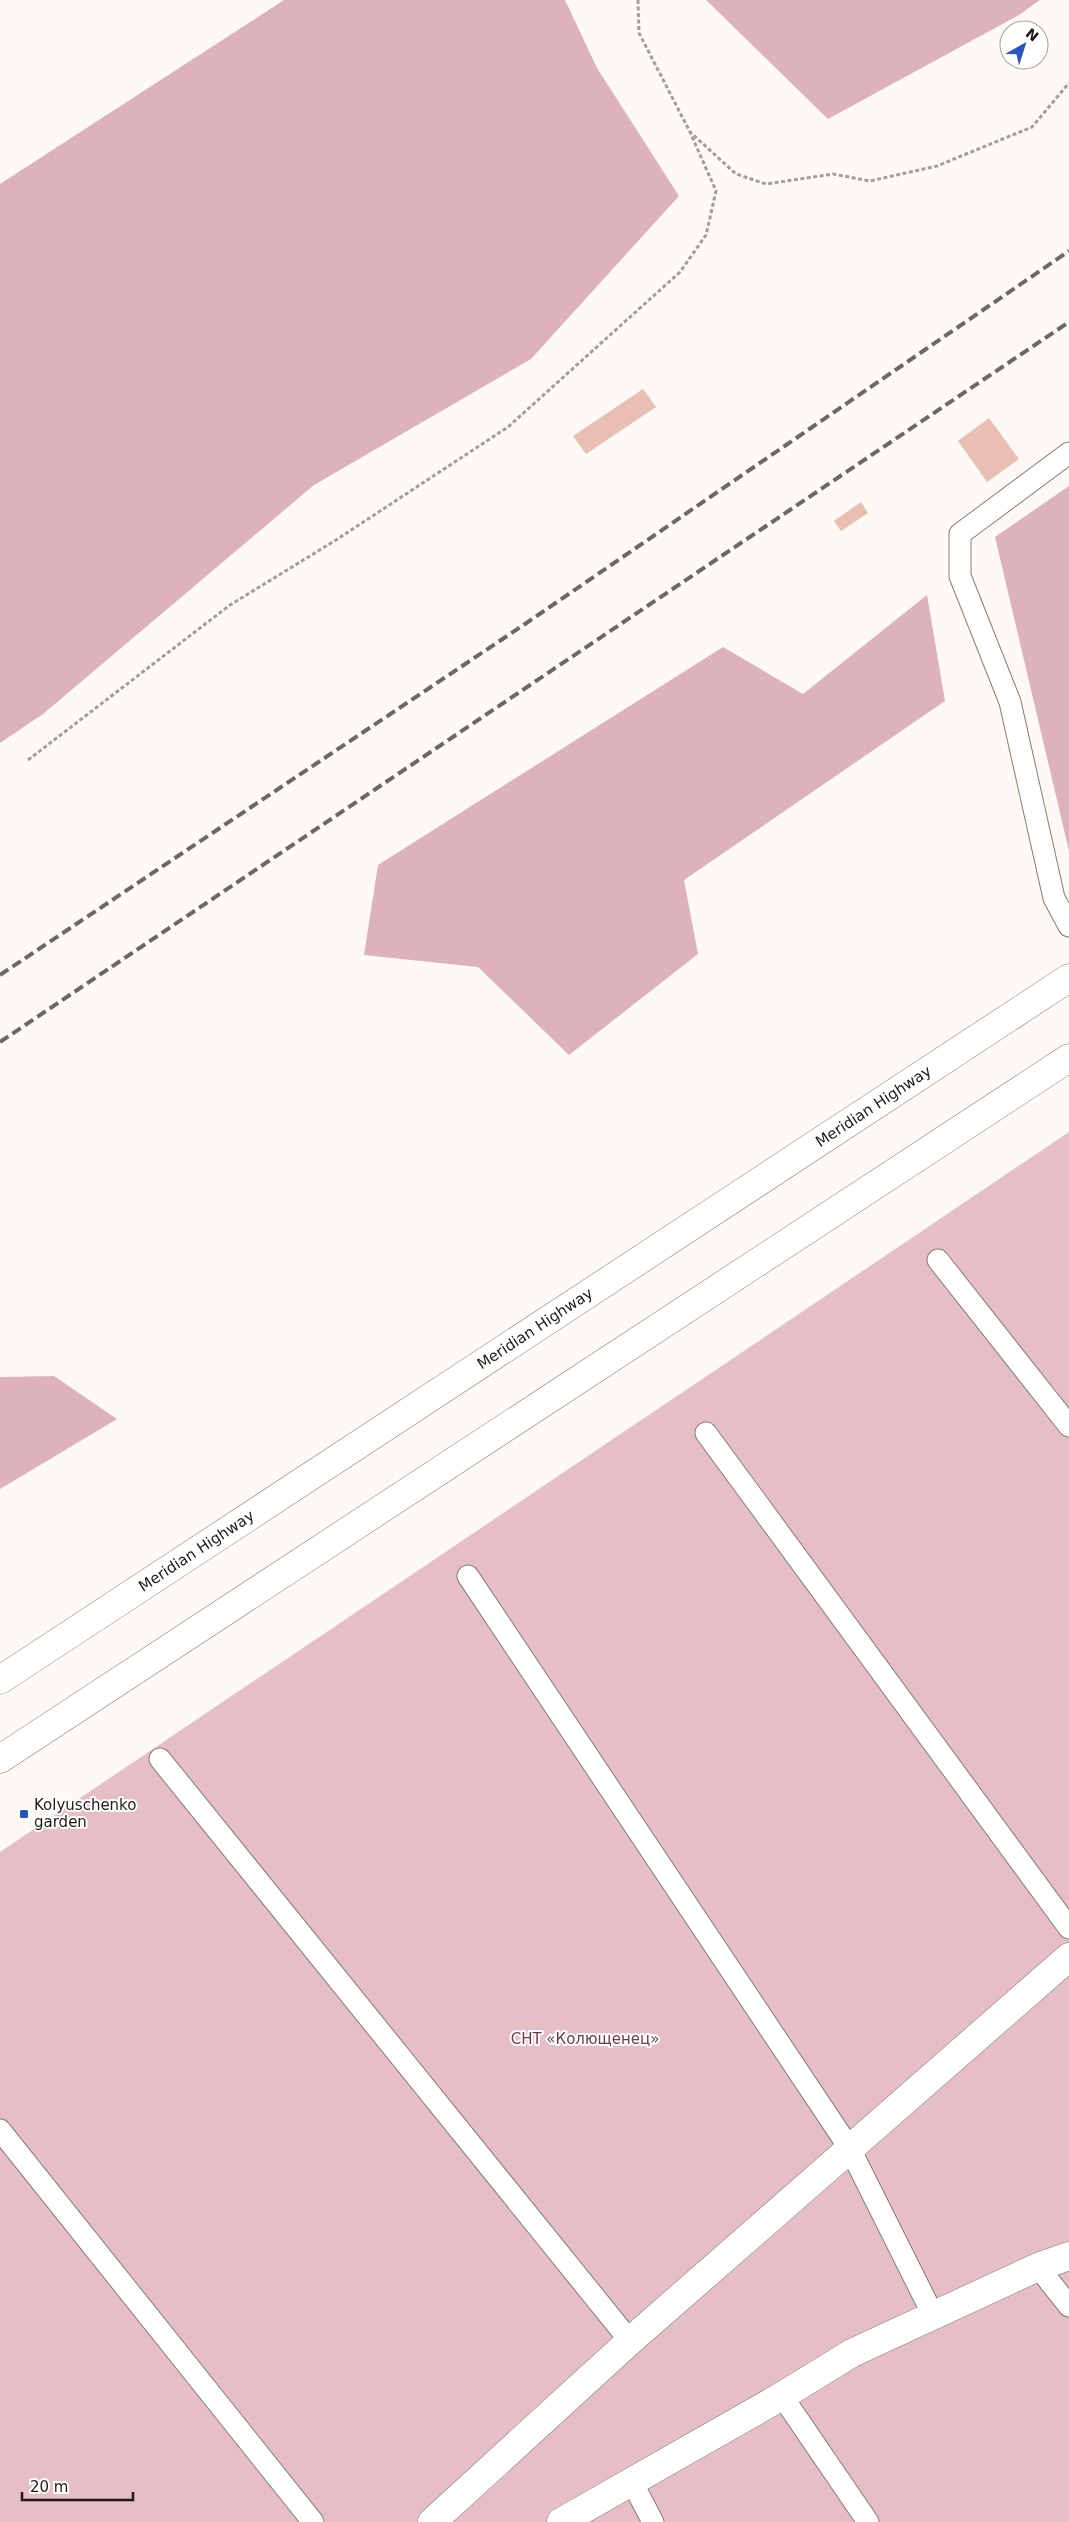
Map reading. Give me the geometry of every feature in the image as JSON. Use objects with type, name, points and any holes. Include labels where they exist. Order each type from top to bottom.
[{"type":"main road","name":"Meridian Highway","points":[[0,1680],[1069,978]]},
{"type":"main road","points":[[0,1759],[1069,1058]]},
{"type":"main road","points":[[432,2522],[630,2341],[1069,1957]]},
{"type":"main road","points":[[561,2522],[631,2480],[782,2396],[852,2353],[1038,2267],[1069,2256]]},
{"type":"lane","points":[[1069,453],[960,534],[960,576],[1010,702],[1054,898],[1069,926]]},
{"type":"lane","points":[[938,1260],[1069,1426]]},
{"type":"lane","points":[[706,1433],[1069,1928]]},
{"type":"lane","points":[[468,1576],[850,2149],[933,2315]]},
{"type":"lane","points":[[160,1759],[630,2341]]},
{"type":"lane","points":[[0,2130],[313,2522]]},
{"type":"lane","points":[[1038,2267],[1069,2306]]},
{"type":"lane","points":[[782,2396],[868,2522]]},
{"type":"lane","points":[[631,2480],[653,2522]]},
{"type":"path","points":[[28,760],[230,604],[336,540],[508,427],[680,272],[706,235],[716,191],[690,132],[639,33],[638,0]]},
{"type":"path","points":[[690,132],[736,174],[766,184],[833,174],[870,181],[937,166],[1032,127],[1069,83]]},
{"type":"green space","name":"СНТ «Колющенец»","points":[[1069,1132],[1069,2522],[0,2522],[0,1852]]},
{"type":"shaded area","points":[[284,0],[565,0],[597,68],[679,196],[531,359],[314,485],[43,714],[0,743],[0,184]]},
{"type":"shaded area","points":[[706,0],[1040,0],[1019,15],[1010,20],[999,20],[999,26],[828,119]]},
{"type":"shaded area","points":[[1069,486],[1069,851],[995,537]]},
{"type":"shaded area","points":[[927,595],[945,701],[684,880],[698,954],[569,1055],[478,967],[364,955],[378,865],[723,647],[803,694]]},
{"type":"shaded area","points":[[54,1376],[117,1419],[0,1489],[0,1377]]},
{"type":"building","points":[[643,389],[656,407],[586,454],[573,436]]},
{"type":"building","points":[[989,418],[1019,459],[987,482],[958,441]]},
{"type":"building","points":[[861,502],[868,513],[841,531],[834,521]]},
{"type":"railway","points":[[0,975],[525,624],[1069,251]]},
{"type":"railway","points":[[0,1042],[1069,322]]},
{"type":"place","name":"Kolyuschenko garden","points":[[24,1814]]}]
